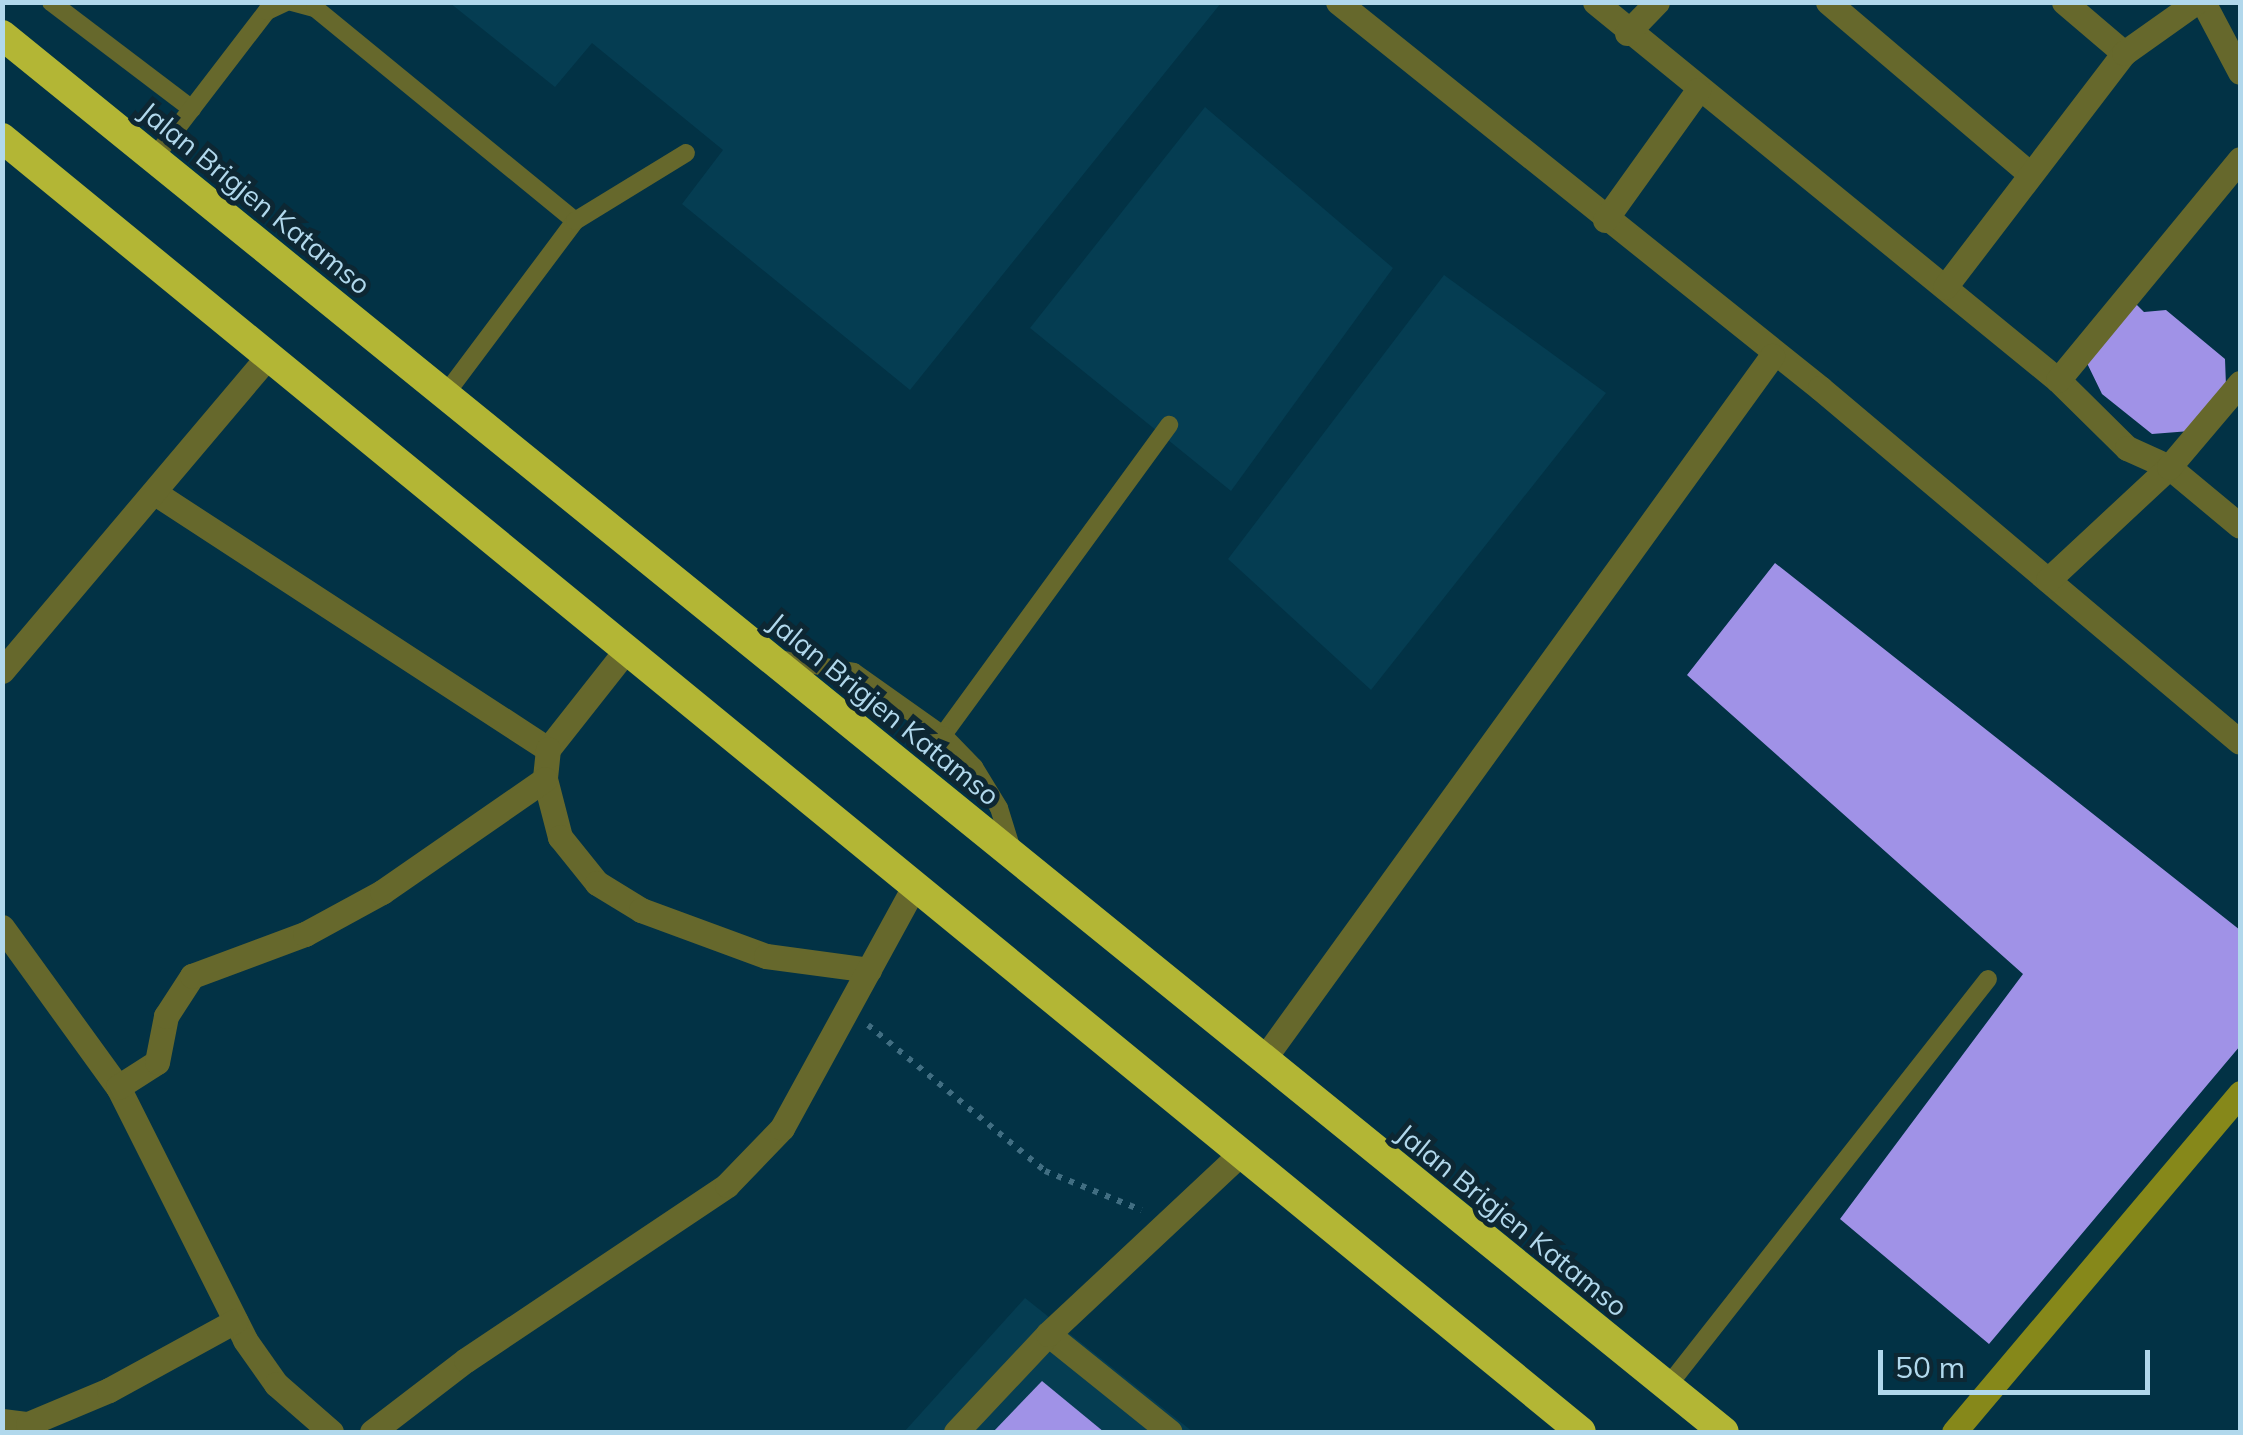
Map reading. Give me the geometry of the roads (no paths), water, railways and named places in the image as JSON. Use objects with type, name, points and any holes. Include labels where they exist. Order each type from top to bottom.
[{"type":"highway","name":"Jalan Brigjen Katamso","points":[[2,35],[1724,1432]]},
{"type":"highway","points":[[2,138],[1581,1432]]},
{"type":"street","points":[[1338,2],[1772,356],[1820,388],[2240,742]]},
{"type":"street","points":[[1594,2],[1627,33],[2058,380],[2127,448],[2170,467],[2240,526]]},
{"type":"street","points":[[1627,33],[1657,2]]},
{"type":"street","points":[[1828,2],[2030,174]]},
{"type":"street","points":[[2064,2],[2124,54]]},
{"type":"street","points":[[1945,287],[2124,54],[2200,2],[2240,72]]},
{"type":"street","points":[[1605,220],[1698,90]]},
{"type":"street","points":[[2058,380],[2240,159]]},
{"type":"street","points":[[2,671],[268,356]]},
{"type":"street","points":[[1264,1060],[1772,356]]},
{"type":"street","points":[[2048,580],[2170,467],[2240,383]]},
{"type":"street","points":[[155,492],[548,749]]},
{"type":"street","points":[[627,649],[548,749],[545,779],[560,836],[597,883],[641,910],[766,956],[869,970]]},
{"type":"street","points":[[118,1087],[157,1062],[166,1016],[192,976],[305,934],[382,892],[545,779]]},
{"type":"street","points":[[372,1432],[466,1360],[727,1185],[782,1128],[915,886]]},
{"type":"street","points":[[2,928],[118,1087],[236,1321],[276,1384],[331,1432]]},
{"type":"street","points":[[1954,1432],[2240,1093]]},
{"type":"street","points":[[956,1432],[1048,1334],[1240,1155]]},
{"type":"street","points":[[17,1426],[109,1390],[236,1321]]},
{"type":"street","points":[[1048,1334],[1170,1432]]},
{"type":"lane","points":[[51,2],[192,109]]},
{"type":"lane","points":[[154,158],[267,12],[289,2],[315,8],[575,221]]},
{"type":"lane","points":[[445,395],[575,221],[686,153]]},
{"type":"lane","points":[[943,735],[1170,425]]},
{"type":"lane","points":[[768,658],[854,672],[943,735],[974,768],[999,808],[1014,855]]},
{"type":"lane","points":[[1667,1386],[1988,979]]}]
